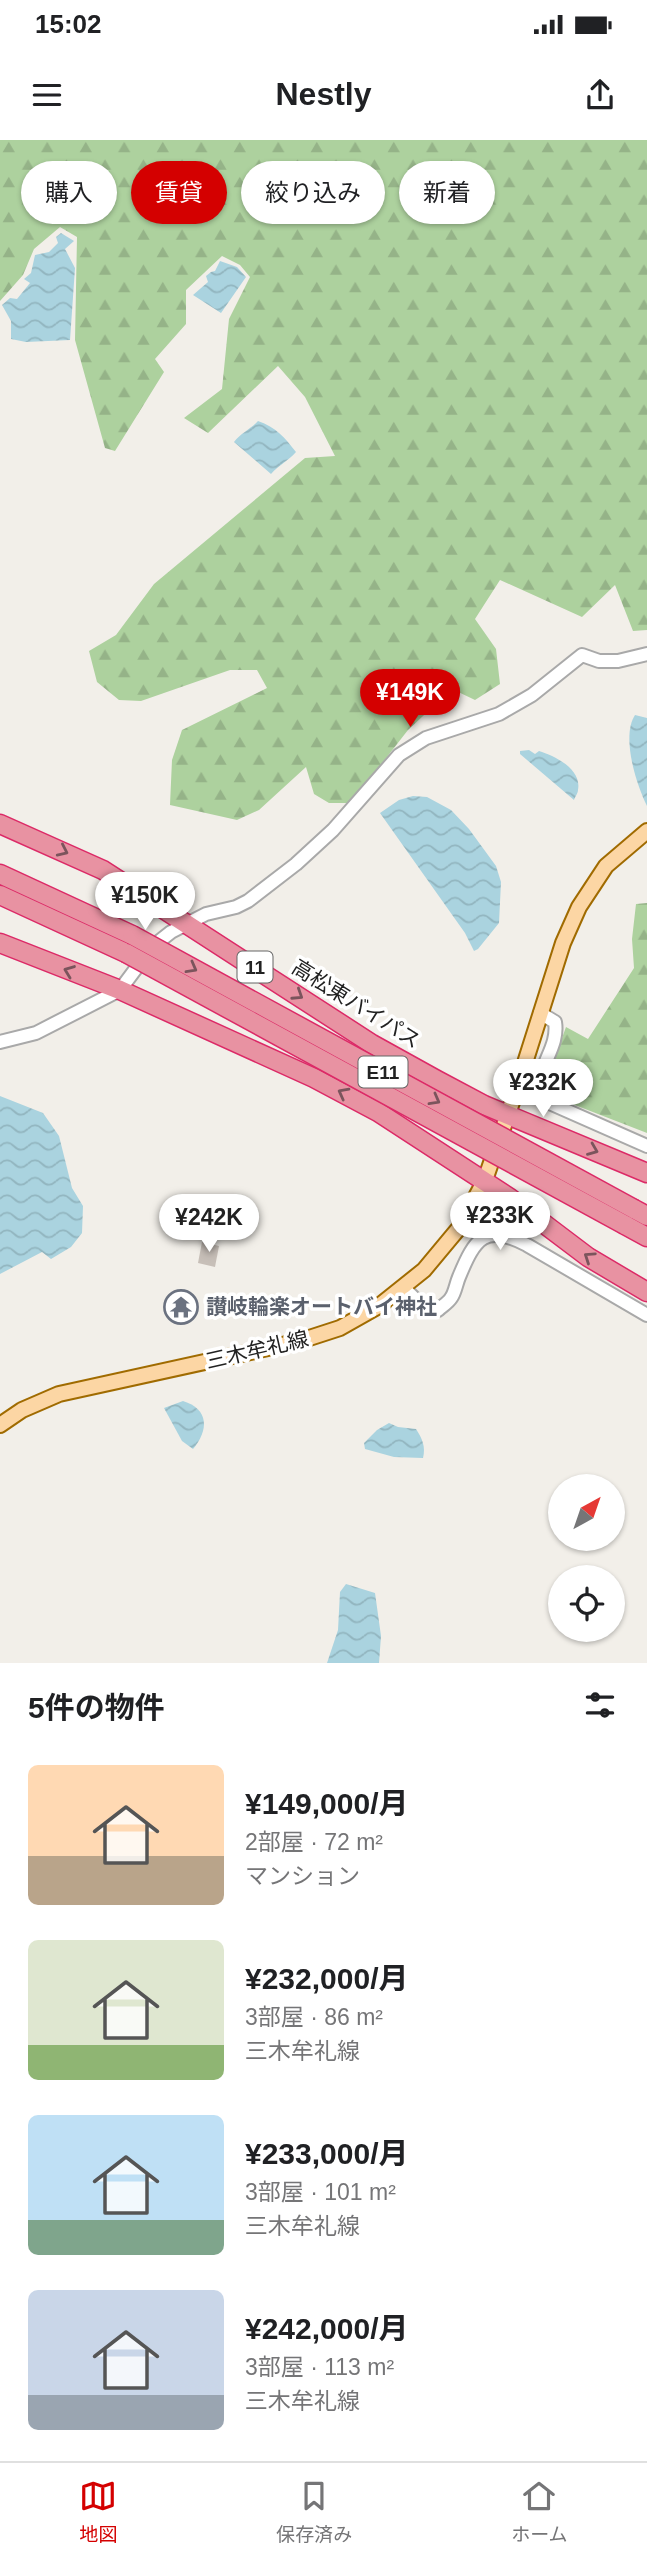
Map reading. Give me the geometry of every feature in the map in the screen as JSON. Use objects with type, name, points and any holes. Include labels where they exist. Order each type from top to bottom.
[{"type":"highway","name":"高松東バイパス","points":[[0,824],[103,870],[372,1044],[437,1080],[508,1115],[647,1173]]},
{"type":"highway","name":"E11","points":[[0,874],[132,935],[635,1216],[647,1237]]},
{"type":"highway","name":"E11","points":[[0,895],[126,953],[635,1216]]},
{"type":"highway","points":[[0,943],[120,990],[314,1078],[378,1112],[485,1180],[588,1257],[647,1292]]},
{"type":"main road","name":"三木牟礼線","points":[[0,1425],[22,1410],[59,1394],[300,1341],[340,1328],[379,1306],[424,1270],[448,1244],[471,1210],[485,1180],[563,943],[579,907],[606,866],[647,831]]},
{"type":"street","points":[[0,1042],[36,1033],[120,990],[152,947],[171,932],[206,914],[248,901],[333,830],[398,755],[426,738],[499,714],[532,695],[582,655],[599,661],[618,661],[647,654]]},
{"type":"street","points":[[540,1013],[555,1023],[556,1033],[538,1081],[545,1101],[647,1146]]},
{"type":"street","points":[[404,1288],[422,1306],[438,1310],[451,1299],[468,1255],[478,1240],[495,1233],[527,1245],[647,1315]]},
{"type":"green space","points":[[0,140],[647,140],[647,630],[633,631],[615,585],[582,617],[500,580],[475,619],[496,649],[500,684],[475,700],[452,689],[408,730],[351,803],[329,803],[314,794],[306,767],[259,810],[237,820],[170,805],[172,760],[182,730],[267,688],[257,670],[230,670],[141,701],[119,700],[97,682],[89,651],[116,635],[154,584],[305,458],[335,456],[305,397],[278,366],[208,433],[184,418],[222,389],[229,319],[250,277],[240,265],[222,256],[186,290],[186,324],[155,359],[164,372],[115,451],[105,448],[75,340],[77,237],[60,227],[34,249],[23,275],[0,301]]},
{"type":"green space","points":[[647,903],[647,1133],[549,1095],[548,1077],[566,1027],[588,1039],[634,968],[632,939],[636,904]]},
{"type":"water","points":[[61,233],[74,241],[65,249],[75,268],[70,340],[26,342],[11,339],[11,321],[2,305],[10,298],[17,299],[30,283],[24,279],[31,273],[35,255],[49,252],[58,243],[56,237]]},
{"type":"water","points":[[220,261],[237,267],[246,277],[221,313],[193,295],[208,282],[206,276],[215,271]]},
{"type":"water","points":[[258,421],[275,430],[296,452],[271,474],[234,442]]},
{"type":"water","points":[[635,715],[647,718],[647,806],[635,773],[630,747],[629,735]]},
{"type":"water","points":[[529,750],[535,754],[539,751],[552,756],[572,770],[578,782],[574,800],[520,754],[520,751]]},
{"type":"water","points":[[413,796],[427,797],[451,810],[469,829],[496,866],[501,882],[499,923],[474,951],[465,933],[380,813],[399,800]]},
{"type":"water","points":[[0,1096],[43,1113],[59,1136],[72,1188],[83,1206],[82,1233],[71,1247],[51,1259],[42,1252],[0,1274]]},
{"type":"water","points":[[183,1401],[198,1409],[204,1421],[202,1435],[193,1449],[182,1441],[164,1408]]},
{"type":"water","points":[[389,1423],[416,1429],[423,1443],[423,1458],[394,1457],[365,1449],[364,1443]]},
{"type":"water","points":[[346,1584],[375,1593],[381,1636],[379,1663],[327,1663],[338,1630],[340,1592]]},
{"type":"building","points":[[202,1242],[219,1246],[215,1267],[198,1263]]},
{"type":"place","name":"讃岐輪楽オートバイ神社","points":[[181,1307]]}]
